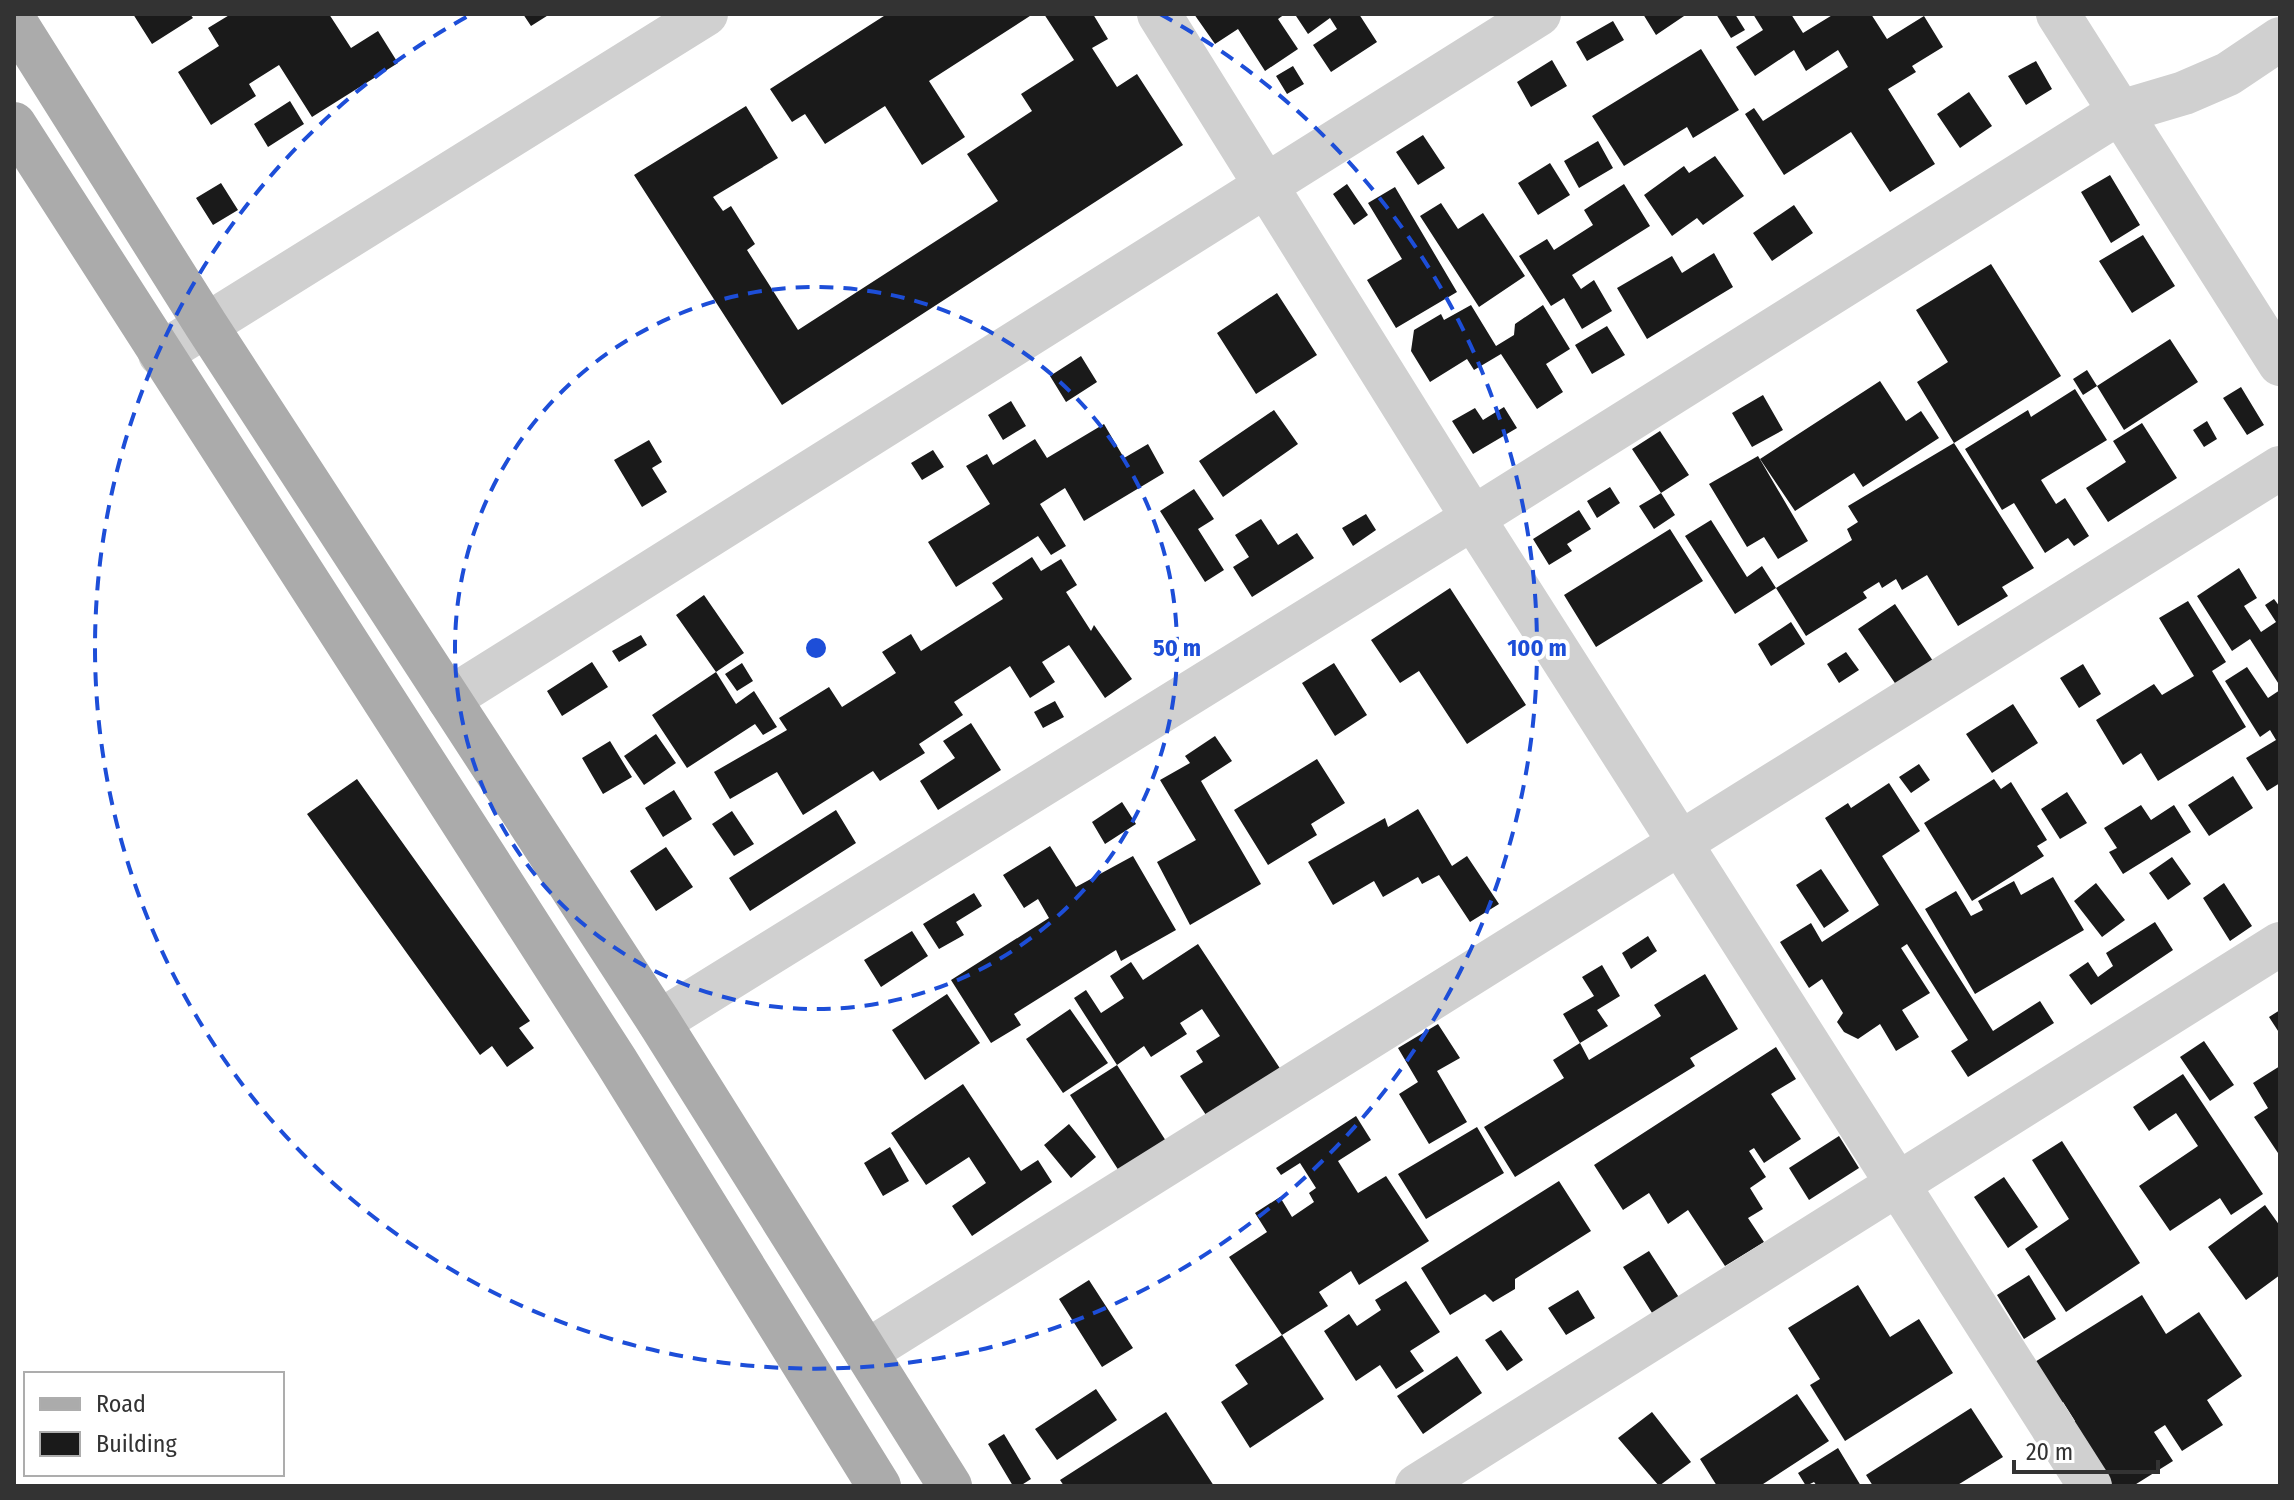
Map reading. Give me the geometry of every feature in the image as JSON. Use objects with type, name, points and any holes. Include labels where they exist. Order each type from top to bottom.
[{"type":"main road","points":[[14,20],[206,325],[659,1022],[950,1486]]},
{"type":"main road","points":[[14,124],[583,1008],[879,1486]]},
{"type":"street","points":[[160,354],[706,14]]},
{"type":"street","points":[[1159,14],[1473,518],[2090,1486]]},
{"type":"street","points":[[449,699],[1539,14]]},
{"type":"street","points":[[2058,14],[2280,364]]},
{"type":"street","points":[[659,1022],[1473,518],[2120,112],[2184,93],[2228,74],[2280,39]]},
{"type":"street","points":[[866,1352],[2280,468]]},
{"type":"street","points":[[1417,1486],[2280,944]]},
{"type":"building","points":[[133,14],[190,14],[193,18],[152,44]]},
{"type":"building","points":[[231,14],[329,14],[351,48],[378,31],[398,63],[312,117],[279,65],[249,84],[256,96],[211,125],[178,72],[219,46],[208,28]]},
{"type":"building","points":[[523,14],[550,14],[531,26]]},
{"type":"building","points":[[887,14],[1033,14],[929,81],[965,137],[922,165],[885,106],[825,144],[805,114],[792,122],[770,89]]},
{"type":"building","points":[[1044,14],[1093,14],[1108,39],[1092,48],[1117,87],[1137,74],[1183,145],[782,405],[634,175],[746,106],[778,158],[713,197],[723,211],[731,206],[755,244],[747,250],[798,330],[998,201],[967,154],[1032,111],[1021,94],[1074,60]]},
{"type":"building","points":[[1194,14],[1285,14],[1278,19],[1298,49],[1265,71],[1238,29],[1215,44]]},
{"type":"building","points":[[1359,14],[1377,42],[1331,72],[1313,45],[1337,29],[1330,18],[1308,34],[1296,16]]},
{"type":"building","points":[[1643,14],[1687,14],[1656,35]]},
{"type":"building","points":[[1716,14],[1735,14],[1745,30],[1731,38]]},
{"type":"building","points":[[1753,14],[1791,14],[1803,33],[1834,14],[1871,14],[1887,39],[1924,16],[1943,47],[1912,66],[1916,72],[1888,89],[1935,164],[1890,192],[1851,132],[1784,175],[1745,114],[1754,108],[1763,121],[1848,67],[1838,50],[1806,71],[1794,50],[1755,76],[1736,47],[1763,30]]},
{"type":"building","points":[[1613,21],[1624,40],[1587,61],[1576,42]]},
{"type":"building","points":[[1701,49],[1739,110],[1693,138],[1687,127],[1624,166],[1592,116]]},
{"type":"building","points":[[1552,60],[1567,86],[1531,107],[1517,82]]},
{"type":"building","points":[[2036,61],[2052,89],[2026,105],[2008,76]]},
{"type":"building","points":[[1293,66],[1304,84],[1287,94],[1276,76]]},
{"type":"building","points":[[1969,92],[1992,126],[1960,148],[1937,114]]},
{"type":"building","points":[[290,101],[304,124],[268,147],[254,124]]},
{"type":"building","points":[[1423,135],[1445,168],[1418,185],[1396,152]]},
{"type":"building","points":[[1598,141],[1613,168],[1579,188],[1564,161]]},
{"type":"building","points":[[1715,156],[1744,196],[1703,225],[1697,218],[1672,236],[1644,195],[1684,166],[1689,173]]},
{"type":"building","points":[[1550,163],[1570,195],[1538,215],[1518,183]]},
{"type":"building","points":[[2110,175],[2140,225],[2111,243],[2081,192]]},
{"type":"building","points":[[221,183],[238,210],[213,225],[196,198]]},
{"type":"building","points":[[1347,184],[1368,215],[1354,225],[1333,194]]},
{"type":"building","points":[[1624,184],[1650,226],[1572,275],[1581,289],[1594,280],[1612,311],[1582,329],[1564,298],[1551,306],[1519,256],[1547,239],[1554,250],[1593,225],[1584,210]]},
{"type":"building","points":[[1395,187],[1457,292],[1396,328],[1367,280],[1402,259],[1368,203]]},
{"type":"building","points":[[1441,203],[1458,229],[1483,213],[1525,276],[1479,307],[1420,216]]},
{"type":"building","points":[[1794,205],[1813,233],[1772,261],[1753,233]]},
{"type":"building","points":[[2143,235],[2175,286],[2132,313],[2099,261]]},
{"type":"building","points":[[1714,253],[1733,287],[1647,339],[1617,288],[1672,256],[1682,273]]},
{"type":"building","points":[[1991,264],[2061,376],[1954,443],[1917,382],[1948,362],[1916,310]]},
{"type":"building","points":[[1277,293],[1317,355],[1256,394],[1217,333]]},
{"type":"building","points":[[1471,305],[1496,346],[1514,335],[1515,324],[1543,305],[1570,349],[1546,364],[1563,392],[1537,409],[1501,354],[1474,370],[1467,359],[1430,382],[1411,351],[1414,330],[1441,314],[1444,320]]},
{"type":"building","points":[[1607,326],[1625,355],[1592,374],[1575,345]]},
{"type":"building","points":[[2170,339],[2198,382],[2124,430],[2097,386]]},
{"type":"building","points":[[1081,356],[1097,382],[1066,402],[1050,376]]},
{"type":"building","points":[[2087,370],[2097,386],[2083,395],[2073,379]]},
{"type":"building","points":[[1880,381],[1906,421],[1921,411],[1939,438],[1863,487],[1854,473],[1795,511],[1760,459]]},
{"type":"building","points":[[2241,387],[2264,425],[2247,435],[2223,398]]},
{"type":"building","points":[[2075,389],[2107,440],[2041,480],[2056,504],[2065,498],[2089,536],[2074,546],[2068,538],[2045,553],[2014,503],[2002,510],[1965,449],[2028,410],[2031,417]]},
{"type":"building","points":[[1763,395],[1783,430],[1752,447],[1732,413]]},
{"type":"building","points":[[1011,401],[1026,426],[1003,440],[988,415]]},
{"type":"building","points":[[1504,407],[1517,428],[1473,454],[1452,421],[1475,408],[1483,420]]},
{"type":"building","points":[[1274,410],[1298,444],[1223,497],[1199,461]]},
{"type":"building","points":[[2207,421],[2217,439],[2204,447],[2193,430]]},
{"type":"building","points":[[2142,423],[2177,478],[2108,522],[2086,488],[2126,462],[2113,441]]},
{"type":"building","points":[[1104,424],[1124,458],[1148,444],[1164,473],[1084,521],[1065,488],[1040,504],[1066,546],[1051,555],[1038,536],[956,587],[928,542],[990,504],[966,466],[987,454],[993,465],[1035,439],[1047,458]]},
{"type":"building","points":[[1660,431],[1689,475],[1661,493],[1632,449]]},
{"type":"building","points":[[649,440],[662,462],[652,468],[667,492],[642,507],[614,460]]},
{"type":"building","points":[[1954,443],[2034,568],[2002,587],[2008,596],[1958,626],[1927,575],[1902,590],[1896,579],[1882,588],[1879,582],[1863,592],[1867,598],[1806,636],[1776,588],[1852,540],[1847,529],[1858,522],[1848,506]]},
{"type":"building","points":[[933,450],[944,467],[922,480],[911,463]]},
{"type":"building","points":[[1758,456],[1808,541],[1778,559],[1764,537],[1747,547],[1709,484]]},
{"type":"building","points":[[1610,487],[1620,503],[1597,518],[1587,501]]},
{"type":"building","points":[[1194,489],[1214,519],[1198,529],[1224,570],[1205,582],[1160,511]]},
{"type":"building","points":[[1661,493],[1675,515],[1654,529],[1639,506]]},
{"type":"building","points":[[1579,510],[1591,529],[1567,544],[1572,551],[1549,565],[1533,539]]},
{"type":"building","points":[[1366,514],[1376,530],[1353,546],[1342,528]]},
{"type":"building","points":[[1261,519],[1278,545],[1297,533],[1314,558],[1252,597],[1233,567],[1249,557],[1235,535]]},
{"type":"building","points":[[1711,520],[1747,577],[1762,566],[1776,588],[1735,614],[1685,536]]},
{"type":"building","points":[[1670,529],[1703,581],[1596,647],[1564,595]]},
{"type":"building","points":[[1032,557],[1041,571],[1061,559],[1077,585],[1066,592],[1091,631],[1094,625],[1132,679],[1105,698],[1069,645],[1042,662],[1055,682],[1030,698],[1010,666],[954,702],[963,715],[919,744],[925,753],[880,781],[873,771],[803,815],[777,772],[730,799],[714,772],[787,730],[779,718],[829,687],[842,707],[896,673],[882,652],[911,634],[921,651],[1003,599],[992,583]]},
{"type":"building","points":[[2239,568],[2257,598],[2244,606],[2261,632],[2276,622],[2265,605],[2274,599],[2280,607],[2280,686],[2250,639],[2232,651],[2197,596]]},
{"type":"building","points":[[1450,588],[1526,705],[1467,744],[1419,671],[1400,683],[1371,640]]},
{"type":"building","points":[[704,595],[744,653],[716,672],[676,615]]},
{"type":"building","points":[[2188,601],[2226,662],[2212,671],[2246,727],[2158,781],[2141,753],[2123,765],[2096,720],[2154,684],[2162,695],[2194,676],[2159,618]]},
{"type":"building","points":[[1895,604],[1935,664],[1899,689],[1858,629]]},
{"type":"building","points":[[1791,622],[1805,644],[1771,666],[1758,644]]},
{"type":"building","points":[[641,635],[647,645],[619,662],[612,651]]},
{"type":"building","points":[[1846,652],[1859,670],[1839,683],[1827,664]]},
{"type":"building","points":[[592,662],[608,687],[562,716],[547,691]]},
{"type":"building","points":[[742,663],[753,681],[737,691],[725,674]]},
{"type":"building","points":[[1334,663],[1367,715],[1335,736],[1302,683]]},
{"type":"building","points":[[2083,664],[2101,694],[2079,708],[2060,678]]},
{"type":"building","points":[[2247,667],[2268,698],[2280,690],[2280,783],[2267,791],[2246,758],[2276,740],[2270,730],[2260,737],[2225,681]]},
{"type":"building","points":[[716,672],[736,704],[754,691],[777,727],[763,735],[755,724],[687,768],[652,715]]},
{"type":"building","points":[[1055,701],[1064,717],[1043,728],[1034,712]]},
{"type":"building","points":[[2013,704],[2038,743],[1992,773],[1966,734]]},
{"type":"building","points":[[971,723],[1001,770],[938,810],[920,781],[955,758],[943,741]]},
{"type":"building","points":[[656,734],[676,763],[644,785],[624,756]]},
{"type":"building","points":[[1215,736],[1232,761],[1201,781],[1261,884],[1190,925],[1157,862],[1196,840],[1160,780],[1190,763],[1185,756]]},
{"type":"building","points":[[610,741],[632,777],[603,794],[582,758]]},
{"type":"building","points":[[1317,759],[1345,803],[1311,824],[1317,835],[1268,865],[1234,810]]},
{"type":"building","points":[[1919,764],[1930,780],[1911,793],[1899,777]]},
{"type":"building","points":[[2233,776],[2253,808],[2209,836],[2188,805]]},
{"type":"building","points":[[357,779],[530,1021],[519,1028],[534,1048],[507,1067],[492,1046],[480,1055],[307,814]]},
{"type":"building","points":[[1994,779],[2001,789],[2011,782],[2047,840],[2037,846],[2044,856],[1972,901],[1924,823]]},
{"type":"building","points":[[1889,783],[1920,831],[1882,856],[1993,1031],[2040,1001],[2054,1023],[1968,1077],[1951,1051],[1968,1040],[1907,944],[1901,948],[1930,993],[1902,1010],[1919,1037],[1896,1051],[1880,1024],[1858,1039],[1844,1032],[1837,1022],[1843,1013],[1822,979],[1809,988],[1780,942],[1811,923],[1822,942],[1879,905],[1825,818],[1848,803],[1851,808]]},
{"type":"building","points":[[674,790],[692,819],[663,837],[645,808]]},
{"type":"building","points":[[2067,792],[2087,823],[2060,839],[2041,809]]},
{"type":"building","points":[[1122,802],[1136,824],[1105,844],[1092,822]]},
{"type":"building","points":[[2141,805],[2151,820],[2174,805],[2191,832],[2123,874],[2109,852],[2117,848],[2104,828]]},
{"type":"building","points":[[1418,809],[1452,866],[1467,856],[1499,904],[1470,922],[1439,875],[1422,884],[1418,877],[1383,897],[1374,881],[1333,905],[1308,862],[1385,818],[1388,827]]},
{"type":"building","points":[[836,810],[856,843],[750,911],[729,878]]},
{"type":"building","points":[[732,811],[754,844],[734,856],[712,824]]},
{"type":"building","points":[[1050,846],[1076,887],[1133,856],[1176,930],[1121,961],[1116,950],[1014,1014],[1021,1025],[991,1043],[951,980],[1049,918],[1038,899],[1024,908],[1003,875]]},
{"type":"building","points":[[666,847],[693,887],[656,911],[630,871]]},
{"type":"building","points":[[2172,857],[2191,884],[2168,900],[2149,873]]},
{"type":"building","points":[[1821,869],[1849,911],[1824,928],[1796,885]]},
{"type":"building","points":[[2053,877],[2084,930],[1975,994],[1925,909],[1956,891],[1971,916],[1983,910],[1978,901],[2014,881],[2021,895]]},
{"type":"building","points":[[2096,883],[2125,920],[2102,937],[2074,901]]},
{"type":"building","points":[[2224,883],[2252,926],[2230,941],[2203,898]]},
{"type":"building","points":[[974,893],[982,906],[956,922],[964,935],[939,949],[923,924]]},
{"type":"building","points":[[2155,922],[2173,950],[2091,1005],[2069,975],[2088,962],[2098,977],[2113,966],[2106,953]]},
{"type":"building","points":[[912,931],[928,956],[881,987],[864,960]]},
{"type":"building","points":[[1648,936],[1657,951],[1631,969],[1622,953]]},
{"type":"building","points":[[1198,944],[1283,1073],[1210,1121],[1180,1076],[1203,1062],[1196,1051],[1220,1036],[1202,1009],[1180,1023],[1187,1034],[1151,1057],[1144,1046],[1117,1065],[1074,998],[1086,990],[1101,1013],[1124,998],[1110,976],[1131,962],[1143,980]]},
{"type":"building","points":[[1602,965],[1620,996],[1597,1010],[1608,1026],[1580,1043],[1563,1014],[1594,996],[1582,977]]},
{"type":"building","points":[[1705,974],[1738,1029],[1690,1058],[1695,1066],[1515,1177],[1484,1127],[1564,1078],[1553,1060],[1580,1043],[1589,1060],[1661,1016],[1654,1005]]},
{"type":"building","points":[[947,994],[980,1043],[925,1080],[892,1030]]},
{"type":"building","points":[[1070,1009],[1108,1063],[1063,1093],[1026,1039]]},
{"type":"building","points":[[2280,1010],[2280,1034],[2269,1017]]},
{"type":"building","points":[[1438,1024],[1460,1058],[1437,1071],[1467,1122],[1429,1144],[1399,1094],[1418,1082],[1398,1048]]},
{"type":"building","points":[[2204,1041],[2234,1085],[2210,1101],[2180,1057]]},
{"type":"building","points":[[1776,1047],[1796,1079],[1771,1094],[1801,1139],[1764,1163],[1754,1148],[1749,1151],[1766,1177],[1750,1188],[1763,1209],[1748,1218],[1764,1242],[1725,1266],[1688,1210],[1668,1224],[1649,1193],[1623,1210],[1594,1165]]},
{"type":"building","points":[[1117,1065],[1166,1141],[1119,1171],[1070,1095]]},
{"type":"building","points":[[2280,1066],[2280,1156],[2254,1117],[2268,1108],[2253,1083]]},
{"type":"building","points":[[2183,1074],[2263,1194],[2231,1215],[2220,1198],[2170,1231],[2139,1186],[2198,1146],[2176,1113],[2149,1131],[2133,1107]]},
{"type":"building","points":[[963,1084],[1021,1171],[1038,1160],[1052,1182],[972,1236],[952,1206],[986,1183],[969,1157],[926,1185],[891,1133]]},
{"type":"building","points":[[1356,1116],[1371,1140],[1338,1161],[1358,1193],[1386,1176],[1429,1241],[1359,1285],[1351,1271],[1319,1292],[1328,1306],[1282,1335],[1229,1257],[1267,1232],[1255,1213],[1280,1197],[1292,1217],[1314,1202],[1309,1193],[1316,1188],[1300,1163],[1281,1175],[1276,1168]]},
{"type":"building","points":[[1069,1124],[1096,1157],[1071,1178],[1044,1145]]},
{"type":"building","points":[[1477,1127],[1504,1173],[1426,1219],[1398,1174]]},
{"type":"building","points":[[1839,1136],[1859,1168],[1809,1200],[1789,1168]]},
{"type":"building","points":[[2062,1141],[2140,1263],[2066,1312],[2025,1249],[2069,1219],[2032,1160]]},
{"type":"building","points":[[890,1147],[909,1181],[883,1196],[864,1163]]},
{"type":"building","points":[[2004,1177],[2038,1227],[2008,1248],[1974,1197]]},
{"type":"building","points":[[1559,1181],[1591,1231],[1515,1279],[1515,1289],[1493,1302],[1485,1294],[1450,1315],[1421,1268]]},
{"type":"building","points":[[2265,1205],[2280,1226],[2280,1275],[2246,1300],[2208,1247]]},
{"type":"building","points":[[1649,1251],[1680,1299],[1654,1316],[1623,1267]]},
{"type":"building","points":[[2029,1275],[2056,1319],[2024,1339],[1997,1295]]},
{"type":"building","points":[[1089,1280],[1133,1348],[1102,1367],[1059,1299]]},
{"type":"building","points":[[1406,1281],[1440,1332],[1410,1351],[1424,1371],[1396,1389],[1380,1365],[1356,1381],[1324,1331],[1349,1314],[1357,1326],[1381,1310],[1375,1300]]},
{"type":"building","points":[[1858,1285],[1890,1337],[1919,1319],[1953,1373],[1845,1441],[1810,1385],[1820,1379],[1788,1328]]},
{"type":"building","points":[[1578,1290],[1595,1318],[1566,1335],[1548,1308]]},
{"type":"building","points":[[2142,1295],[2166,1334],[2199,1312],[2242,1376],[2207,1400],[2223,1425],[2182,1451],[2165,1425],[2154,1432],[2173,1461],[2133,1486],[2101,1486],[2064,1427],[2075,1421],[2063,1402],[2052,1409],[2025,1368]]},
{"type":"building","points":[[1501,1330],[1523,1360],[1507,1371],[1485,1340]]},
{"type":"building","points":[[1282,1335],[1324,1399],[1250,1448],[1221,1402],[1248,1384],[1235,1365]]},
{"type":"building","points":[[1457,1356],[1482,1393],[1423,1434],[1397,1396]]},
{"type":"building","points":[[1096,1389],[1117,1420],[1057,1460],[1035,1429]]},
{"type":"building","points":[[1797,1394],[1829,1441],[1760,1486],[1717,1486],[1700,1459]]},
{"type":"building","points":[[1971,1408],[2003,1457],[1956,1486],[1873,1486],[1866,1475]]},
{"type":"building","points":[[1166,1412],[1214,1486],[1064,1486],[1060,1480]]},
{"type":"building","points":[[1652,1412],[1691,1462],[1659,1486],[1618,1438]]},
{"type":"building","points":[[1004,1434],[1031,1479],[1020,1486],[1013,1486],[988,1444]]},
{"type":"building","points":[[1838,1448],[1861,1486],[1817,1486],[1814,1482],[1806,1486],[1798,1473]]}]
